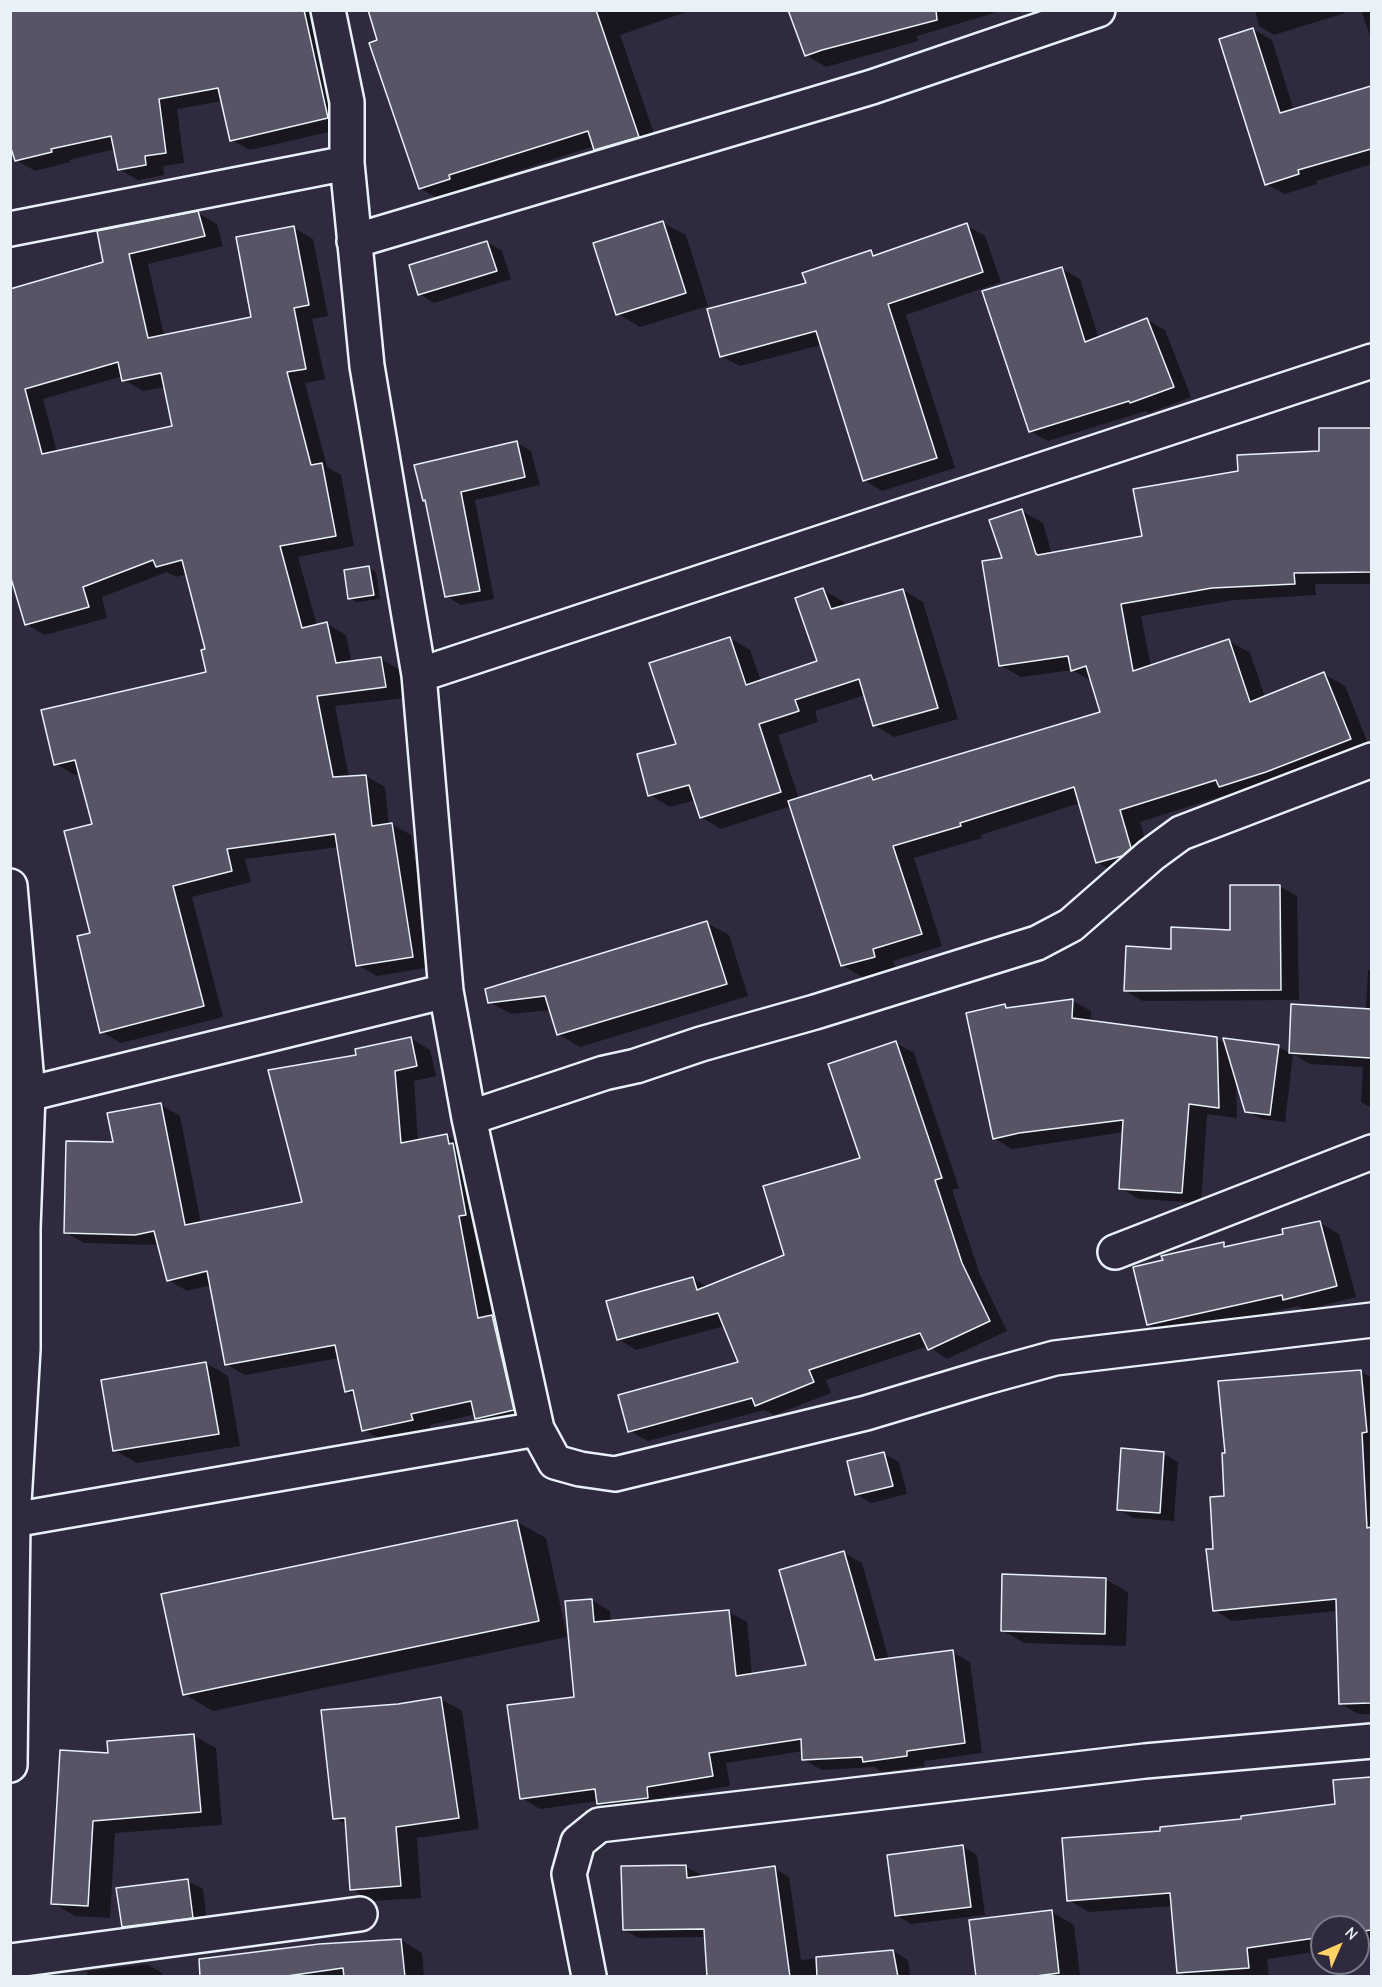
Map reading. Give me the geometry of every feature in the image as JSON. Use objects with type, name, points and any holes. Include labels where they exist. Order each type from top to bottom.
[{"type":"street","points":[[328,10],[348,102],[347,163],[367,366],[419,675],[446,990],[469,1119],[537,1429],[555,1462],[580,1469],[615,1474],[866,1413],[1055,1358],[1371,1320]]},
{"type":"street","points":[[354,241],[872,87],[1098,10]]},
{"type":"street","points":[[10,229],[347,163]]},
{"type":"street","points":[[419,675],[1371,361]]},
{"type":"street","points":[[469,1119],[604,1073],[636,1066],[701,1044],[815,1012],[1037,942],[1071,924],[1151,855],[1181,833],[1371,760]]},
{"type":"street","points":[[10,886],[27,1094],[17,1349],[10,1765]]},
{"type":"street","points":[[27,1094],[446,990]]},
{"type":"street","points":[[1115,1252],[1371,1152]]},
{"type":"street","points":[[13,1520],[537,1429]]},
{"type":"street","points":[[589,1977],[569,1874],[578,1842],[599,1825],[1145,1761],[1371,1741]]},
{"type":"street","points":[[10,1961],[360,1914]]},
{"type":"building","points":[[10,10],[304,10],[328,118],[230,141],[218,88],[159,99],[166,153],[145,156],[146,165],[118,170],[111,136],[51,149],[52,152],[15,161],[10,145]]},
{"type":"building","points":[[368,10],[596,10],[639,137],[594,150],[588,131],[449,175],[450,179],[419,189],[369,43],[377,40]]},
{"type":"building","points":[[788,10],[936,10],[937,20],[805,56]]},
{"type":"building","points":[[1253,28],[1280,113],[1371,86],[1371,149],[1298,170],[1299,174],[1265,185],[1219,39]]},
{"type":"building","points":[[198,211],[205,236],[129,254],[148,338],[251,317],[236,237],[294,226],[309,305],[294,308],[306,369],[287,372],[311,465],[322,463],[336,536],[280,546],[302,628],[327,622],[336,663],[381,657],[386,687],[317,696],[333,777],[366,775],[372,826],[392,823],[413,957],[356,966],[335,834],[227,849],[232,871],[173,886],[204,1006],[100,1033],[77,936],[90,933],[64,831],[92,824],[75,760],[54,765],[41,710],[206,672],[201,650],[205,649],[182,560],[156,567],[153,560],[83,587],[89,607],[25,625],[10,575],[10,289],[103,262],[97,231]],"holes":[[[118,362],[122,381],[161,373],[172,426],[42,454],[25,389]]]},
{"type":"building","points":[[663,221],[686,293],[616,315],[593,243]]},
{"type":"building","points":[[967,223],[983,272],[888,304],[937,458],[863,481],[816,331],[720,357],[707,309],[806,283],[802,273],[871,250],[873,256]]},
{"type":"building","points":[[487,241],[497,271],[418,295],[409,265]]},
{"type":"building","points":[[1062,267],[1085,342],[1147,318],[1174,387],[1130,403],[1129,401],[1029,432],[982,291]]},
{"type":"building","points":[[1319,428],[1371,428],[1371,572],[1294,573],[1295,584],[1212,588],[1121,604],[1133,671],[1229,639],[1250,702],[1324,672],[1351,739],[1266,772],[1219,787],[1216,780],[1120,810],[1131,848],[1122,856],[1096,863],[1074,787],[960,823],[961,826],[893,846],[922,934],[873,949],[875,957],[841,966],[788,801],[871,775],[873,780],[1100,712],[1086,666],[1071,671],[1068,656],[999,666],[982,561],[1002,558],[989,520],[1022,509],[1038,555],[1142,536],[1133,489],[1238,471],[1237,455],[1319,451]]},
{"type":"building","points":[[517,441],[525,477],[461,492],[480,591],[445,597],[425,500],[423,501],[414,465]]},
{"type":"building","points":[[369,566],[374,595],[348,599],[344,570]]},
{"type":"building","points":[[823,588],[831,609],[903,589],[938,708],[873,726],[859,679],[795,700],[799,711],[759,724],[781,792],[700,818],[689,785],[648,796],[637,754],[676,744],[649,663],[730,637],[746,685],[817,661],[795,598]]},
{"type":"building","points":[[1230,885],[1280,885],[1281,990],[1124,991],[1126,946],[1171,949],[1171,927],[1230,930]]},
{"type":"building","points":[[707,921],[727,984],[557,1035],[545,996],[488,1003],[485,989]]},
{"type":"building","points":[[1073,999],[1072,1018],[1217,1037],[1219,1108],[1189,1104],[1182,1193],[1119,1189],[1123,1120],[1019,1133],[993,1139],[966,1013],[1005,1004],[1006,1008]]},
{"type":"building","points":[[1291,1004],[1371,1009],[1371,1058],[1289,1053]]},
{"type":"building","points":[[411,1037],[417,1066],[395,1071],[401,1143],[447,1134],[449,1144],[453,1143],[466,1215],[459,1216],[478,1318],[492,1315],[514,1410],[475,1419],[471,1401],[411,1414],[413,1420],[362,1431],[353,1390],[345,1392],[335,1345],[225,1365],[207,1271],[167,1281],[154,1231],[135,1235],[64,1233],[66,1141],[113,1142],[107,1113],[161,1103],[185,1225],[302,1202],[268,1070],[356,1055],[355,1049]]},
{"type":"building","points":[[1223,1038],[1279,1045],[1270,1115],[1245,1112]]},
{"type":"building","points":[[896,1041],[942,1178],[935,1180],[962,1263],[990,1321],[928,1350],[920,1333],[809,1370],[814,1382],[755,1406],[752,1398],[628,1432],[618,1395],[738,1362],[718,1313],[617,1340],[606,1301],[693,1277],[697,1290],[784,1255],[763,1186],[860,1158],[828,1064]]},
{"type":"building","points":[[1320,1221],[1337,1286],[1283,1300],[1282,1295],[1147,1325],[1133,1267],[1163,1260],[1161,1256],[1224,1242],[1224,1247],[1283,1234],[1282,1229]]},
{"type":"building","points":[[206,1362],[219,1434],[113,1451],[101,1380]]},
{"type":"building","points":[[1361,1370],[1367,1432],[1362,1433],[1367,1528],[1371,1527],[1371,1703],[1339,1704],[1336,1599],[1213,1611],[1206,1549],[1213,1549],[1210,1497],[1224,1496],[1222,1453],[1225,1453],[1218,1381]]},
{"type":"building","points":[[1121,1448],[1164,1452],[1160,1513],[1117,1510]]},
{"type":"building","points":[[884,1452],[893,1486],[855,1495],[847,1461]]},
{"type":"building","points":[[517,1520],[539,1621],[183,1695],[161,1594]]},
{"type":"building","points":[[844,1551],[875,1660],[953,1650],[965,1743],[907,1751],[907,1756],[863,1762],[862,1757],[802,1760],[801,1739],[709,1753],[713,1776],[647,1787],[648,1798],[597,1804],[595,1789],[520,1799],[507,1705],[574,1697],[565,1601],[592,1599],[594,1622],[729,1610],[736,1676],[806,1665],[779,1570]]},
{"type":"building","points":[[1002,1574],[1106,1578],[1105,1634],[1001,1631]]},
{"type":"building","points":[[441,1697],[459,1818],[396,1827],[401,1886],[350,1890],[345,1818],[333,1819],[321,1710],[398,1704]]},
{"type":"building","points":[[194,1734],[201,1812],[93,1821],[88,1906],[51,1904],[60,1750],[108,1753],[107,1741]]},
{"type":"building","points":[[1371,1777],[1371,1930],[1370,1915],[1310,1915],[1310,1939],[1247,1948],[1249,1968],[1177,1973],[1170,1893],[1067,1901],[1062,1838],[1160,1831],[1160,1827],[1241,1819],[1241,1816],[1335,1804],[1333,1780]]},
{"type":"building","points":[[963,1845],[971,1907],[895,1916],[887,1855]]},
{"type":"building","points":[[686,1865],[687,1878],[775,1866],[790,1977],[707,1977],[704,1929],[623,1930],[621,1866]]},
{"type":"building","points":[[188,1879],[193,1918],[122,1927],[116,1888]]},
{"type":"building","points":[[1052,1910],[1059,1973],[1028,1977],[976,1977],[969,1920]]},
{"type":"building","points":[[401,1939],[405,1977],[344,1977],[343,1968],[280,1977],[200,1977],[199,1959],[319,1944]]},
{"type":"building","points":[[893,1950],[898,1977],[817,1977],[816,1957]]}]
